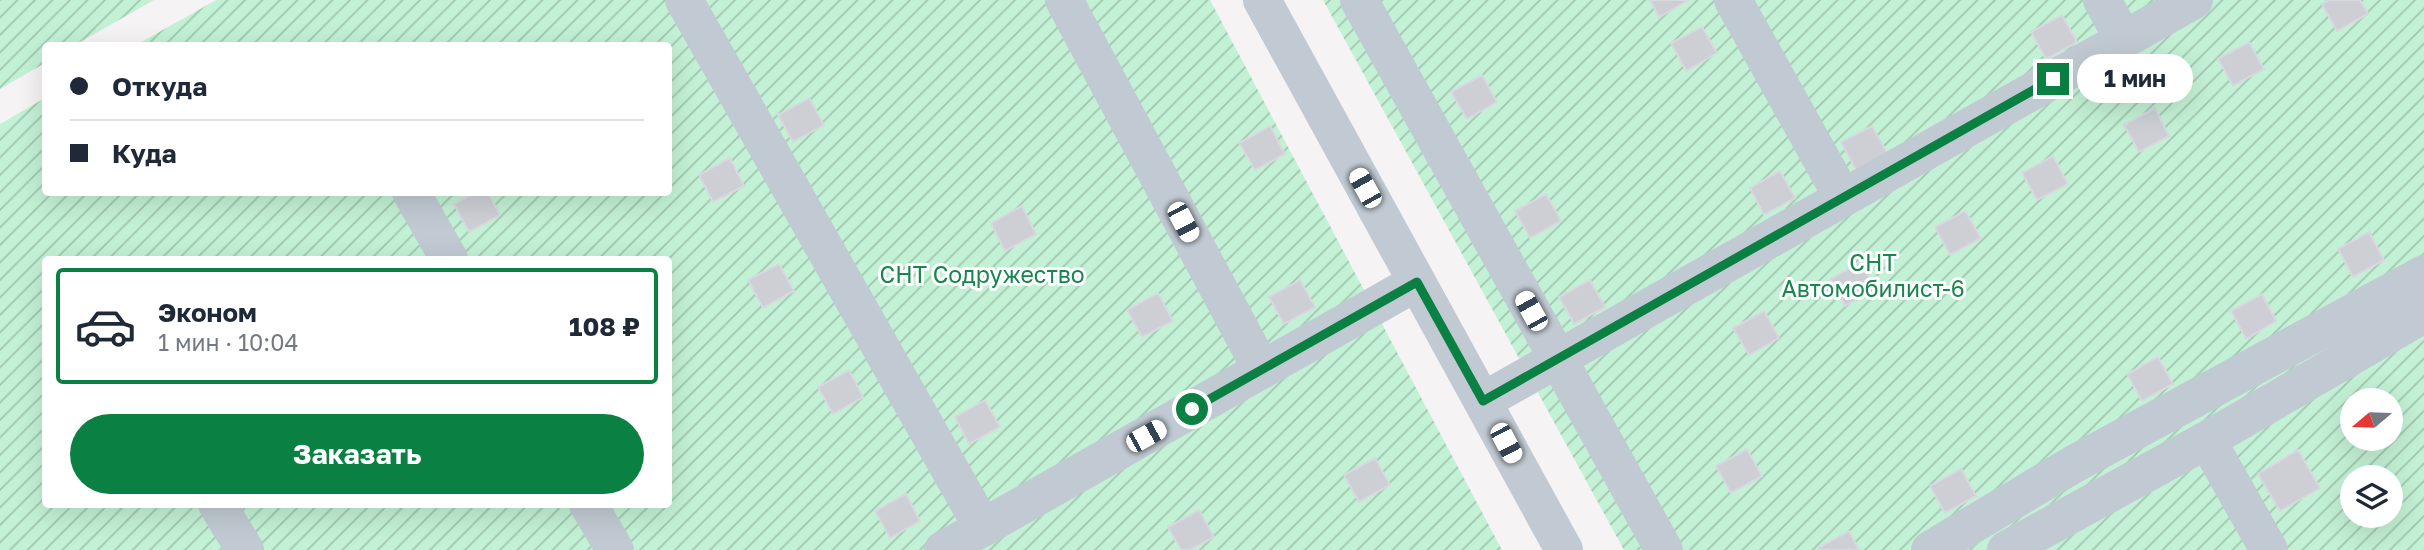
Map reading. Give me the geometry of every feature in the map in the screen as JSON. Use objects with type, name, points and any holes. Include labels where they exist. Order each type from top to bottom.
[{"type":"street","points":[[684,0],[983,528]]},
{"type":"street","points":[[1064,0],[1262,370]]},
{"type":"street","points":[[1262,0],[1564,550]]},
{"type":"street","points":[[1359,0],[1664,550]]},
{"type":"street","points":[[1733,0],[1843,198]]},
{"type":"street","points":[[2102,0],[2124,40]]},
{"type":"street","points":[[1483,401],[2194,0]]},
{"type":"street","points":[[413,196],[447,256]]},
{"type":"street","points":[[1930,550],[2074,464],[2424,274]]},
{"type":"street","points":[[943,550],[1417,282]]},
{"type":"street","points":[[2006,550],[2207,440],[2424,314]]},
{"type":"street","points":[[2207,440],[2269,550]]},
{"type":"street","points":[[220,508],[245,550]]},
{"type":"street","points":[[590,508],[614,550]]},
{"type":"green space","points":[[0,0],[154,0],[80,42],[42,42],[42,65],[0,89]]},
{"type":"green space","name":"СНТ Содружество","points":[[216,0],[1210,0],[1502,550],[0,550],[0,124],[42,100],[42,196],[672,196],[672,42],[141,42]]},
{"type":"green space","name":"СНТ Автомобилист-6","points":[[1323,0],[2424,0],[2424,550],[1624,550]]},
{"type":"building","points":[[1650,0],[1689,0],[1659,17]]},
{"type":"building","points":[[2329,0],[2360,0],[2368,14],[2337,31],[2322,4]]},
{"type":"building","points":[[2062,15],[2077,42],[2046,59],[2031,32]]},
{"type":"building","points":[[1702,27],[1717,53],[1686,71],[1671,43]]},
{"type":"building","points":[[2249,42],[2264,69],[2233,86],[2218,59]]},
{"type":"building","points":[[1482,75],[1497,102],[1467,119],[1451,92]]},
{"type":"building","points":[[809,98],[824,125],[793,142],[778,115]]},
{"type":"building","points":[[2155,108],[2169,136],[2139,152],[2124,125]]},
{"type":"building","points":[[1270,126],[1285,154],[1255,170],[1239,143]]},
{"type":"building","points":[[1872,126],[1887,153],[1856,170],[1841,142]]},
{"type":"building","points":[[2053,156],[2068,184],[2037,200],[2022,173]]},
{"type":"building","points":[[730,158],[744,186],[713,202],[699,175]]},
{"type":"building","points":[[1780,171],[1795,198],[1764,215],[1750,188]]},
{"type":"building","points":[[1546,194],[1561,221],[1530,238],[1515,211]]},
{"type":"building","points":[[469,196],[490,196],[500,215],[469,232],[454,204]]},
{"type":"building","points":[[1022,206],[1036,234],[1005,251],[991,223]]},
{"type":"building","points":[[1965,211],[1981,238],[1950,255],[1935,227]]},
{"type":"building","points":[[2369,232],[2384,260],[2353,277],[2338,249]]},
{"type":"building","points":[[1861,262],[1876,289],[1845,306],[1831,279]]},
{"type":"building","points":[[779,264],[794,291],[763,308],[748,280]]},
{"type":"building","points":[[1300,280],[1315,307],[1284,324],[1269,297]]},
{"type":"building","points":[[1590,280],[1605,307],[1574,324],[1559,297]]},
{"type":"building","points":[[1158,293],[1173,321],[1142,337],[1127,310]]},
{"type":"building","points":[[2262,294],[2276,321],[2246,339],[2231,311]]},
{"type":"building","points":[[1764,311],[1779,338],[1749,355],[1733,328]]},
{"type":"building","points":[[2158,357],[2173,384],[2142,401],[2127,374]]},
{"type":"building","points":[[849,370],[863,397],[833,414],[818,387]]},
{"type":"building","points":[[985,400],[1000,427],[969,444],[955,417]]},
{"type":"building","points":[[1747,449],[1762,476],[1731,493],[1716,466]]},
{"type":"building","points":[[2298,450],[2320,488],[2280,511],[2258,474]]},
{"type":"building","points":[[1375,458],[1390,485],[1359,502],[1344,475]]},
{"type":"building","points":[[1961,469],[1976,496],[1945,513],[1930,486]]},
{"type":"building","points":[[906,494],[920,521],[890,538],[875,511]]},
{"type":"building","points":[[1199,510],[1214,537],[1190,550],[1181,550],[1168,527]]},
{"type":"building","points":[[1849,531],[1859,550],[1819,550],[1818,548]]},
{"type":"route","points":[[1192,409],[1417,282],[1483,401],[2053,79]]}]
